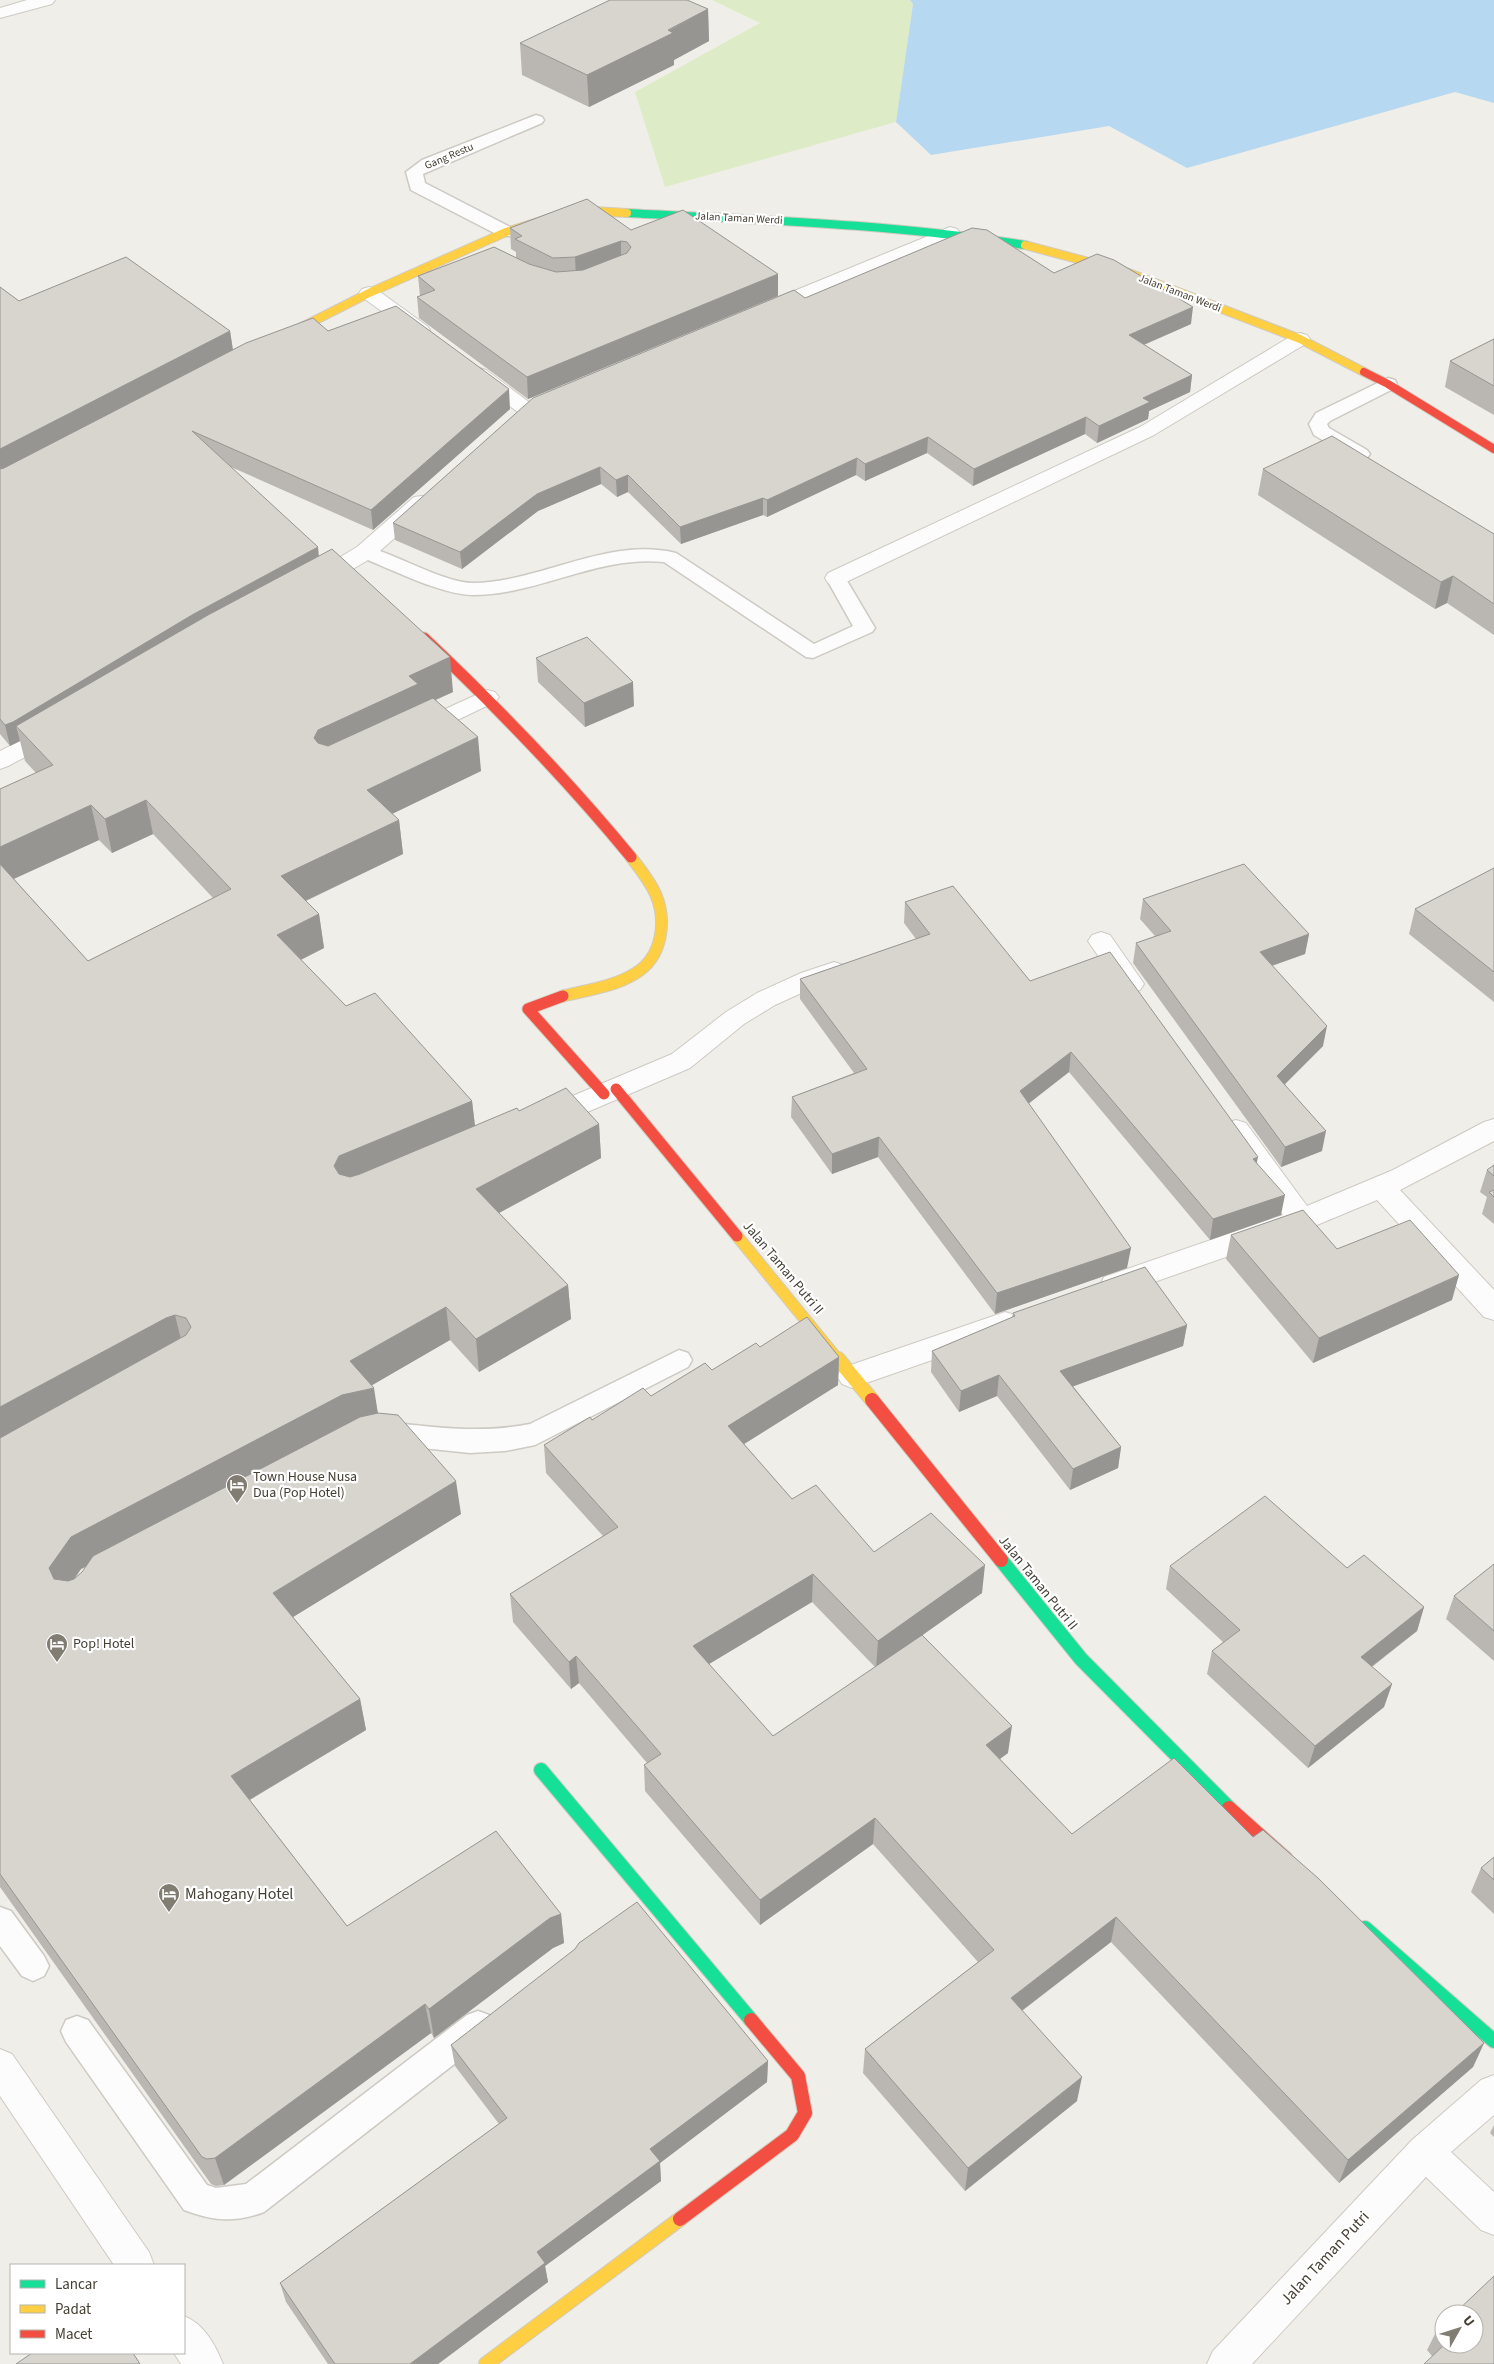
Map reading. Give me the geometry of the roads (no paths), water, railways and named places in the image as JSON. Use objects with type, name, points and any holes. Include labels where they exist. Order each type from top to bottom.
[{"type":"street","points":[[0,13],[46,0]]},
{"type":"street","name":"Jalan Taman Werdi","points":[[273,342],[369,292],[473,246],[506,232],[567,212],[592,210],[853,224],[950,233],[1035,247],[1126,272],[1300,339],[1388,384],[1494,449]]},
{"type":"street","points":[[748,317],[950,233]]},
{"type":"street","points":[[369,292],[432,339]]},
{"type":"street","points":[[836,578],[1146,431],[1300,339]]},
{"type":"street","points":[[463,362],[528,410]]},
{"type":"street","points":[[297,592],[350,568],[365,552],[438,487]]},
{"type":"street","points":[[400,738],[486,697],[417,631]]},
{"type":"street","name":"Jalan Taman Putri II","points":[[486,697],[556,769],[629,854],[659,902],[663,931],[652,958],[646,966],[607,986],[557,996],[528,1008],[610,1092],[852,1376],[1081,1659],[1238,1817],[1296,1868]]},
{"type":"street","points":[[0,761],[27,749],[69,723]]},
{"type":"street","points":[[1101,941],[1146,1005]]},
{"type":"street","points":[[524,1128],[681,1061],[735,1018],[766,999],[810,979],[853,964]]},
{"type":"street","points":[[1221,1108],[1302,1220]]},
{"type":"street","points":[[1086,1295],[1302,1220],[1383,1189],[1494,1129]]},
{"type":"street","points":[[1383,1189],[1494,1309]]},
{"type":"street","points":[[852,1376],[1030,1314]]},
{"type":"street","points":[[486,2364],[792,2135],[804,2113],[798,2076],[541,1770]]},
{"type":"street","points":[[1355,1919],[1494,2041]]},
{"type":"street","points":[[0,2066],[135,2264]]},
{"type":"street","name":"Jalan Taman Putri","points":[[1226,2364],[1425,2152],[1494,2092]]},
{"type":"street","points":[[1425,2152],[1494,2217]]},
{"type":"street","points":[[185,2336],[204,2364]]},
{"type":"lane","name":"Gang Restu","points":[[506,232],[417,186],[414,172],[428,164],[536,120]]},
{"type":"lane","points":[[473,246],[494,258]]},
{"type":"lane","points":[[1379,466],[1321,431],[1318,424],[1323,418],[1388,384]]},
{"type":"lane","points":[[365,552],[445,583],[472,589],[509,585],[620,557],[642,554],[669,557],[813,652],[865,628],[836,578]]},
{"type":"lane","points":[[359,1438],[383,1433],[470,1442],[506,1440],[535,1434],[679,1360]]},
{"type":"lane","points":[[0,1921],[33,1966]]},
{"type":"lane","points":[[76,2032],[196,2198],[216,2204],[252,2200],[502,2008]]},
{"type":"water","points":[[910,0],[1494,0],[1494,103],[1455,92],[1187,168],[1109,126],[931,155],[896,122],[913,4]]},
{"type":"place","name":"Town House Nusa Dua (Pop Hotel)","points":[[237,1504]]},
{"type":"place","name":"Pop! Hotel","points":[[57,1663]]},
{"type":"place","name":"Mahogany Hotel","points":[[169,1913]]}]
